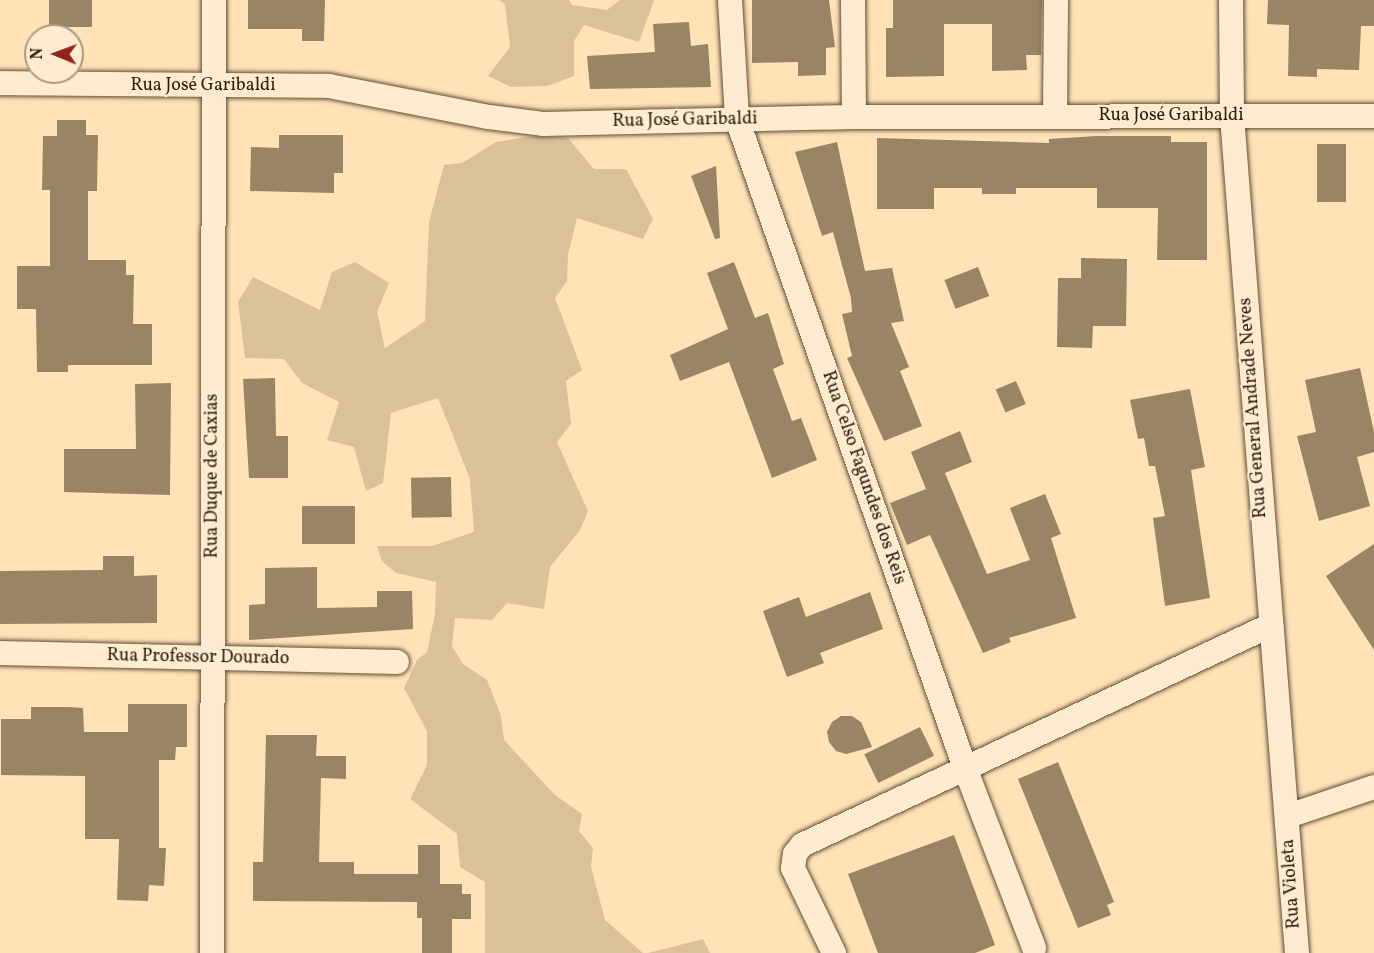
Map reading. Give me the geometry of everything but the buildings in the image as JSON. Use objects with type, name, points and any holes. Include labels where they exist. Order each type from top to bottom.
[{"type":"street","name":"Rua Duque de Caxias","points":[[212,953],[214,0]]},
{"type":"street","name":"Rua Celso Fagundes dos Reis","points":[[730,0],[737,119],[965,768],[1034,948]]},
{"type":"street","points":[[853,0],[854,117]]},
{"type":"street","points":[[1055,116],[1056,0]]},
{"type":"street","name":"Rua General Andrade Neves","points":[[1231,0],[1232,116],[1288,816]]},
{"type":"street","name":"Rua José Garibaldi","points":[[0,83],[214,87],[329,86],[489,117],[543,124],[854,117],[1374,116]]},
{"type":"street","points":[[834,953],[793,868],[795,854],[802,845],[1271,625]]},
{"type":"street","name":"Rua Professor Dourado","points":[[0,653],[397,662]]},
{"type":"street","points":[[1288,816],[1374,787]]},
{"type":"street","name":"Rua Violeta","points":[[1288,816],[1297,953]]},
{"type":"shaded area","points":[[499,0],[569,0],[572,5],[607,10],[620,0],[654,0],[639,42],[584,25],[574,41],[574,76],[547,86],[511,87],[488,76],[510,47],[505,4]]},
{"type":"shaded area","points":[[534,136],[568,138],[594,169],[626,169],[653,219],[643,239],[577,218],[568,255],[567,281],[555,298],[582,370],[566,381],[571,424],[557,442],[588,511],[580,530],[550,567],[544,609],[507,603],[492,620],[455,618],[452,646],[463,664],[487,680],[501,716],[504,740],[555,795],[582,814],[579,831],[593,848],[591,867],[605,920],[643,953],[485,953],[485,882],[460,867],[457,834],[410,799],[427,765],[427,731],[404,688],[417,660],[427,652],[435,614],[436,582],[396,573],[382,561],[377,546],[432,546],[474,532],[470,479],[438,398],[391,413],[383,483],[366,491],[354,447],[327,440],[339,402],[302,383],[284,359],[245,358],[238,302],[253,277],[320,310],[332,272],[355,262],[389,283],[377,312],[385,348],[425,321],[429,222],[444,165],[462,163],[496,142]]},
{"type":"shaded area","points":[[703,939],[710,953],[648,953]]}]
